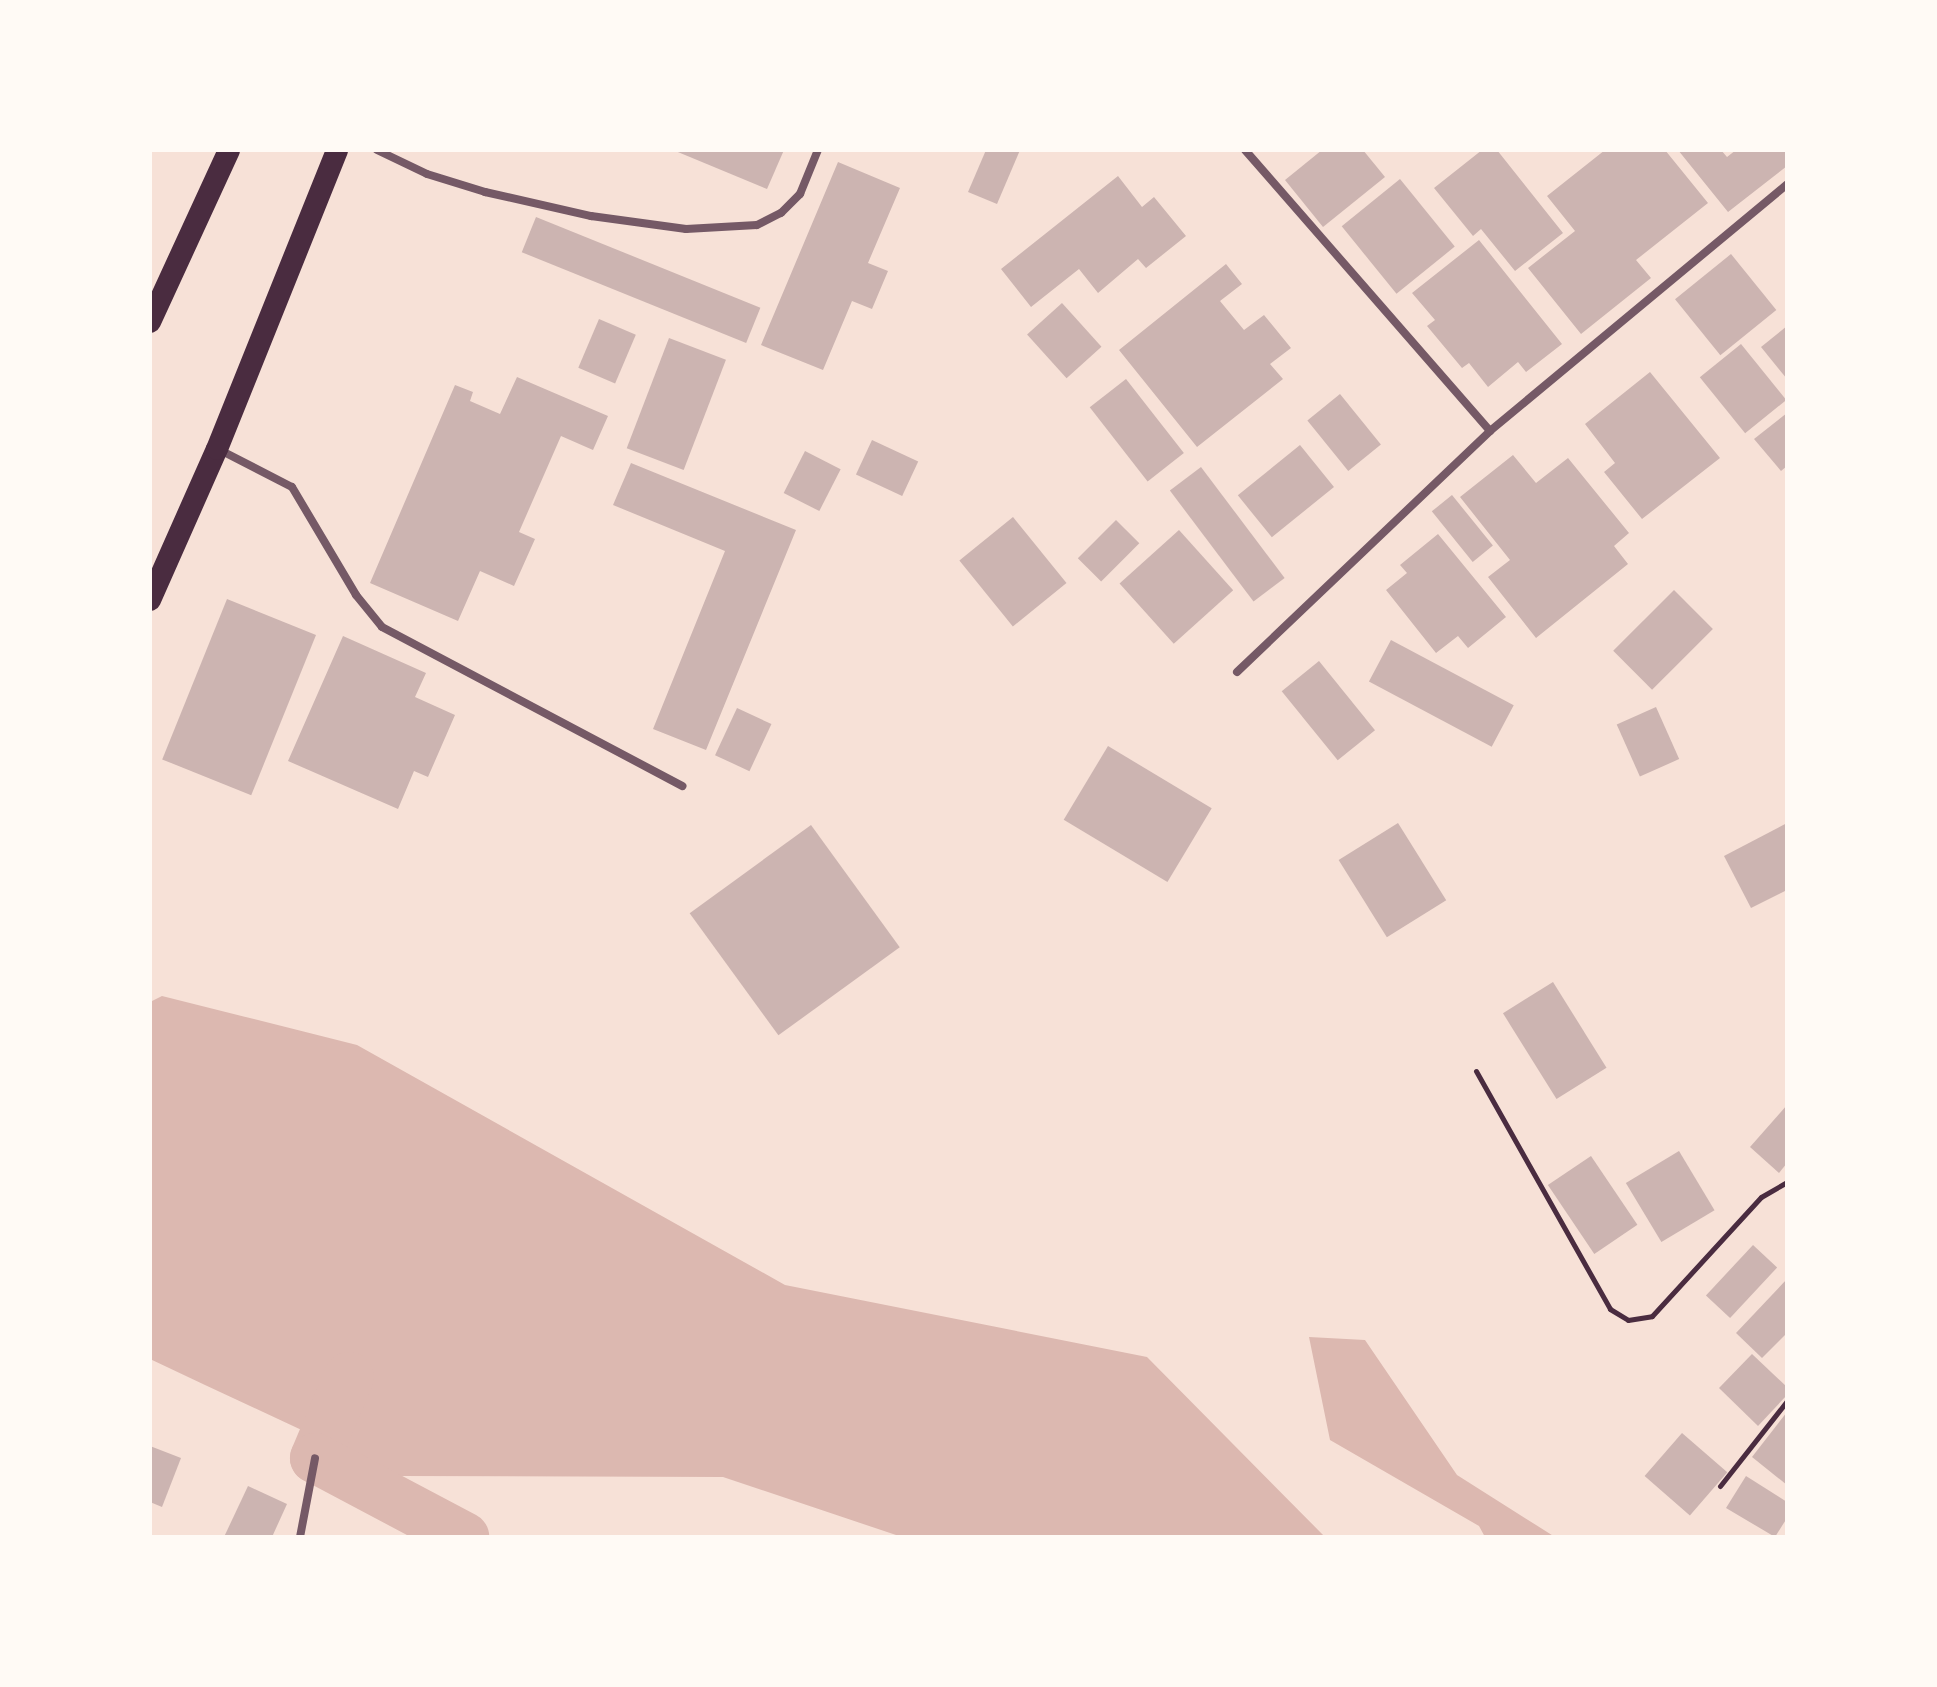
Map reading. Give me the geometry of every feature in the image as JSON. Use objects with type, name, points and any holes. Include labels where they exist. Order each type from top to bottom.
[{"type":"highway","points":[[150,322],[229,150]]},
{"type":"highway","points":[[150,600],[217,449],[337,150]]},
{"type":"street","points":[[377,150],[427,174],[485,192],[591,216],[686,229],[757,225],[781,213],[800,194],[818,150]]},
{"type":"street","points":[[1245,150],[1490,431]]},
{"type":"street","points":[[1237,672],[1490,431],[1787,184]]},
{"type":"street","points":[[217,449],[292,487],[356,595],[382,627],[682,786]]},
{"type":"street","points":[[300,1537],[315,1458]]},
{"type":"path","points":[[1476,1071],[1610,1309],[1628,1320],[1652,1316],[1761,1197],[1787,1182]]},
{"type":"path","points":[[1720,1486],[1787,1401]]},
{"type":"shaded area","points":[[162,996],[357,1045],[785,1285],[1147,1357],[1325,1537],[902,1537],[723,1477],[400,1476],[150,1359],[150,1002]]},
{"type":"shaded area","points":[[1309,1337],[1365,1340],[1457,1475],[1555,1537],[1485,1537],[1479,1526],[1330,1440]]},
{"type":"building","points":[[673,150],[784,150],[767,189]]},
{"type":"building","points":[[986,150],[1020,150],[997,204],[968,192]]},
{"type":"building","points":[[1322,150],[1363,150],[1385,177],[1323,227],[1285,180]]},
{"type":"building","points":[[1482,150],[1497,150],[1563,233],[1515,271],[1481,229],[1473,236],[1434,188]]},
{"type":"building","points":[[1605,150],[1665,150],[1708,203],[1636,260],[1651,278],[1581,334],[1528,268],[1575,231],[1547,196]]},
{"type":"building","points":[[1678,150],[1721,150],[1727,157],[1736,150],[1787,150],[1787,166],[1728,212]]},
{"type":"building","points":[[838,162],[900,188],[868,263],[888,271],[872,309],[852,301],[823,370],[761,345]]},
{"type":"building","points":[[1118,176],[1142,207],[1154,197],[1186,236],[1146,268],[1138,259],[1098,293],[1079,269],[1031,307],[1001,269]]},
{"type":"building","points":[[1400,179],[1455,247],[1396,294],[1342,226]]},
{"type":"building","points":[[536,217],[760,308],[746,343],[522,252]]},
{"type":"building","points":[[1479,240],[1562,344],[1526,372],[1518,362],[1488,387],[1469,363],[1462,368],[1427,326],[1435,320],[1412,293]]},
{"type":"building","points":[[1731,254],[1776,310],[1720,355],[1675,299]]},
{"type":"building","points":[[1226,264],[1242,284],[1220,301],[1244,330],[1264,315],[1291,348],[1270,364],[1283,379],[1197,447],[1119,350]]},
{"type":"building","points":[[1062,303],[1101,347],[1067,378],[1027,334]]},
{"type":"building","points":[[599,319],[636,335],[615,383],[578,368]]},
{"type":"building","points":[[1787,326],[1787,379],[1761,347]]},
{"type":"building","points":[[669,338],[726,360],[684,470],[627,448]]},
{"type":"building","points":[[1741,344],[1786,400],[1745,433],[1700,377]]},
{"type":"building","points":[[1650,372],[1720,458],[1642,519],[1604,472],[1615,463],[1585,424]]},
{"type":"building","points":[[517,377],[608,416],[593,450],[561,436],[519,532],[535,539],[514,586],[480,571],[458,621],[370,583],[455,385],[473,392],[470,401],[500,414]]},
{"type":"building","points":[[1126,379],[1184,453],[1148,481],[1090,407]]},
{"type":"building","points":[[1340,394],[1381,445],[1348,471],[1307,420]]},
{"type":"building","points":[[1787,413],[1787,466],[1781,471],[1754,439]]},
{"type":"building","points":[[872,440],[918,462],[902,496],[856,474]]},
{"type":"building","points":[[1300,445],[1334,487],[1272,537],[1238,495]]},
{"type":"building","points":[[805,451],[841,469],[819,511],[784,493]]},
{"type":"building","points":[[1513,455],[1536,483],[1568,458],[1629,533],[1614,546],[1628,564],[1536,638],[1488,577],[1510,560],[1460,497]]},
{"type":"building","points":[[631,463],[796,530],[706,750],[653,729],[725,551],[613,505]]},
{"type":"building","points":[[1201,467],[1285,578],[1254,601],[1170,490]]},
{"type":"building","points":[[1452,495],[1493,546],[1473,562],[1432,511]]},
{"type":"building","points":[[1013,517],[1066,583],[1013,626],[959,560]]},
{"type":"building","points":[[1116,520],[1139,543],[1101,582],[1078,558]]},
{"type":"building","points":[[1179,530],[1233,590],[1174,644],[1120,584]]},
{"type":"building","points":[[1438,534],[1506,617],[1468,648],[1458,636],[1436,653],[1386,590],[1407,573],[1400,565]]},
{"type":"building","points":[[1674,590],[1713,629],[1652,690],[1613,651]]},
{"type":"building","points":[[227,599],[316,635],[251,795],[162,759]]},
{"type":"building","points":[[343,636],[426,673],[415,697],[455,715],[428,777],[414,771],[398,809],[288,761]]},
{"type":"building","points":[[1391,640],[1514,705],[1492,747],[1369,681]]},
{"type":"building","points":[[1319,661],[1375,730],[1338,760],[1282,691]]},
{"type":"building","points":[[1656,707],[1679,759],[1640,777],[1617,724]]},
{"type":"building","points":[[737,708],[771,724],[749,771],[715,755]]},
{"type":"building","points":[[1108,746],[1212,808],[1167,882],[1064,820]]},
{"type":"building","points":[[1398,823],[1446,900],[1387,937],[1339,860]]},
{"type":"building","points":[[1787,823],[1787,890],[1751,908],[1724,856]]},
{"type":"building","points":[[811,825],[900,947],[778,1035],[690,913]]},
{"type":"building","points":[[1553,982],[1607,1068],[1556,1099],[1503,1013]]},
{"type":"building","points":[[1787,1105],[1787,1163],[1779,1173],[1750,1147]]},
{"type":"building","points":[[1679,1151],[1715,1210],[1661,1242],[1626,1183]]},
{"type":"building","points":[[1591,1156],[1637,1225],[1594,1254],[1548,1185]]},
{"type":"building","points":[[1753,1245],[1777,1268],[1730,1318],[1706,1295]]},
{"type":"building","points":[[1787,1279],[1787,1333],[1762,1358],[1736,1333]]},
{"type":"building","points":[[1752,1354],[1787,1387],[1787,1395],[1758,1426],[1719,1388]]},
{"type":"building","points":[[1787,1412],[1787,1485],[1752,1457]]},
{"type":"building","points":[[1682,1433],[1727,1472],[1690,1515],[1645,1476]]},
{"type":"building","points":[[150,1446],[181,1458],[162,1507],[150,1502]]},
{"type":"building","points":[[1746,1476],[1787,1502],[1787,1518],[1775,1537],[1726,1508]]},
{"type":"building","points":[[248,1486],[287,1504],[272,1537],[224,1537]]},
{"type":"waterway","points":[[349,1377],[315,1458],[464,1537]]}]
